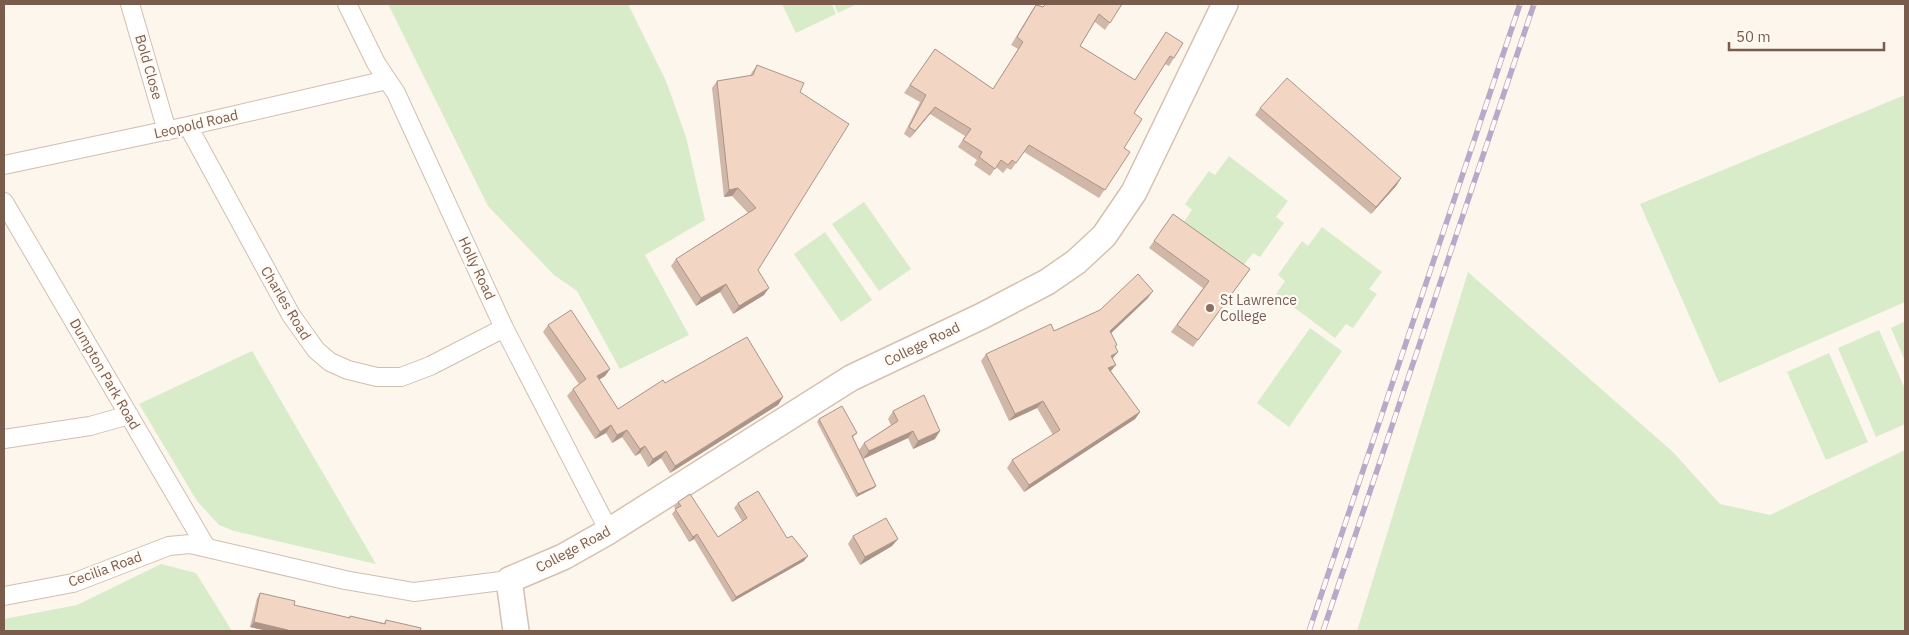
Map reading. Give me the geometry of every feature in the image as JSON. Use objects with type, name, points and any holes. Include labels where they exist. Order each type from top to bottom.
[{"type":"street","name":"Bold Close","points":[[130,4],[167,131]]},
{"type":"street","name":"Holly Road","points":[[347,4],[376,63],[396,93],[504,328],[609,531]]},
{"type":"street","name":"College Road","points":[[206,547],[345,580],[414,592],[509,580],[563,557],[609,531],[851,378],[982,316],[1047,282],[1076,262],[1104,236],[1134,192],[1225,4]]},
{"type":"street","name":"Leopold Road","points":[[4,165],[167,131],[387,80]]},
{"type":"street","name":"Charles Road","points":[[188,126],[291,314],[316,350],[330,362],[348,370],[377,377],[401,377],[430,366],[504,328]]},
{"type":"street","name":"Dumpton Park Road","points":[[4,202],[206,547]]},
{"type":"street","points":[[4,439],[90,426],[129,415]]},
{"type":"street","name":"Cecilia Road","points":[[4,596],[73,583],[169,546],[190,544],[206,547]]},
{"type":"street","points":[[509,580],[516,631]]},
{"type":"green space","points":[[388,4],[628,4],[666,81],[686,137],[705,220],[645,255],[689,335],[620,369],[577,291],[554,275],[488,206]]},
{"type":"green space","points":[[782,4],[832,4],[836,14],[796,33]]},
{"type":"green space","points":[[834,4],[857,4],[838,13]]},
{"type":"green space","points":[[1905,95],[1905,302],[1719,383],[1640,204]]},
{"type":"green space","points":[[1229,156],[1288,201],[1276,217],[1284,223],[1260,257],[1253,253],[1242,267],[1183,223],[1192,210],[1185,204],[1209,171],[1215,175]]},
{"type":"green space","points":[[864,202],[911,269],[879,291],[832,224]]},
{"type":"green space","points":[[1322,227],[1382,272],[1369,289],[1377,294],[1353,328],[1346,324],[1335,338],[1276,294],[1285,281],[1278,275],[1302,241],[1308,246]]},
{"type":"green space","points":[[825,232],[872,300],[841,322],[794,254]]},
{"type":"green space","points":[[1468,272],[1673,452],[1720,504],[1770,515],[1905,450],[1905,631],[1357,631]]},
{"type":"green space","points":[[1905,321],[1905,361],[1891,328]]},
{"type":"green space","points":[[1310,328],[1342,351],[1289,427],[1257,403]]},
{"type":"green space","points":[[1879,330],[1905,389],[1905,424],[1876,437],[1838,348]]},
{"type":"green space","points":[[252,351],[376,564],[234,531],[219,525],[197,501],[139,404]]},
{"type":"green space","points":[[1829,353],[1868,442],[1826,460],[1787,372]]},
{"type":"green space","points":[[161,564],[196,573],[232,631],[4,631],[4,619],[77,605]]},
{"type":"building","points":[[1046,4],[1122,4],[1110,23],[1099,14],[1080,46],[1135,80],[1166,32],[1183,43],[1174,58],[1170,56],[1134,113],[1142,119],[1124,148],[1130,152],[1105,190],[1029,145],[1016,163],[1012,160],[1008,165],[1001,160],[995,169],[979,157],[982,152],[963,140],[971,129],[935,107],[915,131],[909,127],[926,95],[910,85],[935,49],[993,89],[1023,42],[1017,37],[1036,5],[1043,7]]},
{"type":"building","points":[[757,65],[804,83],[800,92],[849,124],[758,270],[769,288],[739,306],[726,284],[701,298],[676,259],[756,208],[738,188],[729,190],[717,81],[753,75]]},
{"type":"building","points":[[1287,78],[1401,178],[1376,207],[1260,108]]},
{"type":"building","points":[[1173,214],[1250,269],[1198,340],[1177,325],[1209,281],[1154,241]]},
{"type":"building","points":[[1138,274],[1153,291],[1110,331],[1117,345],[1115,346],[1118,352],[1111,356],[1116,365],[1108,368],[1140,412],[1029,485],[1012,460],[1060,430],[1043,401],[1015,414],[986,354],[1051,324],[1054,331],[1100,310]]},
{"type":"building","points":[[571,310],[610,369],[597,376],[618,409],[663,380],[665,383],[747,337],[783,397],[675,466],[666,451],[653,459],[645,446],[640,449],[627,430],[617,435],[611,425],[600,432],[573,389],[586,379],[548,325]]},
{"type":"building","points":[[924,395],[940,431],[918,441],[913,431],[869,451],[864,443],[898,421],[893,411]]},
{"type":"building","points":[[842,406],[857,433],[852,436],[876,486],[858,494],[819,419]]},
{"type":"building","points":[[758,491],[787,538],[792,536],[808,556],[736,597],[697,534],[693,537],[675,509],[681,506],[678,502],[690,494],[718,537],[747,518],[738,503]]},
{"type":"building","points":[[886,518],[898,539],[865,557],[853,536]]},
{"type":"building","points":[[260,593],[295,601],[294,605],[350,618],[350,616],[385,624],[386,620],[421,628],[420,631],[288,631],[254,622]]},
{"type":"railway","points":[[1309,631],[1520,4]]},
{"type":"railway","points":[[1323,631],[1534,4]]},
{"type":"place","name":"St Lawrence College","points":[[1210,308]]}]
